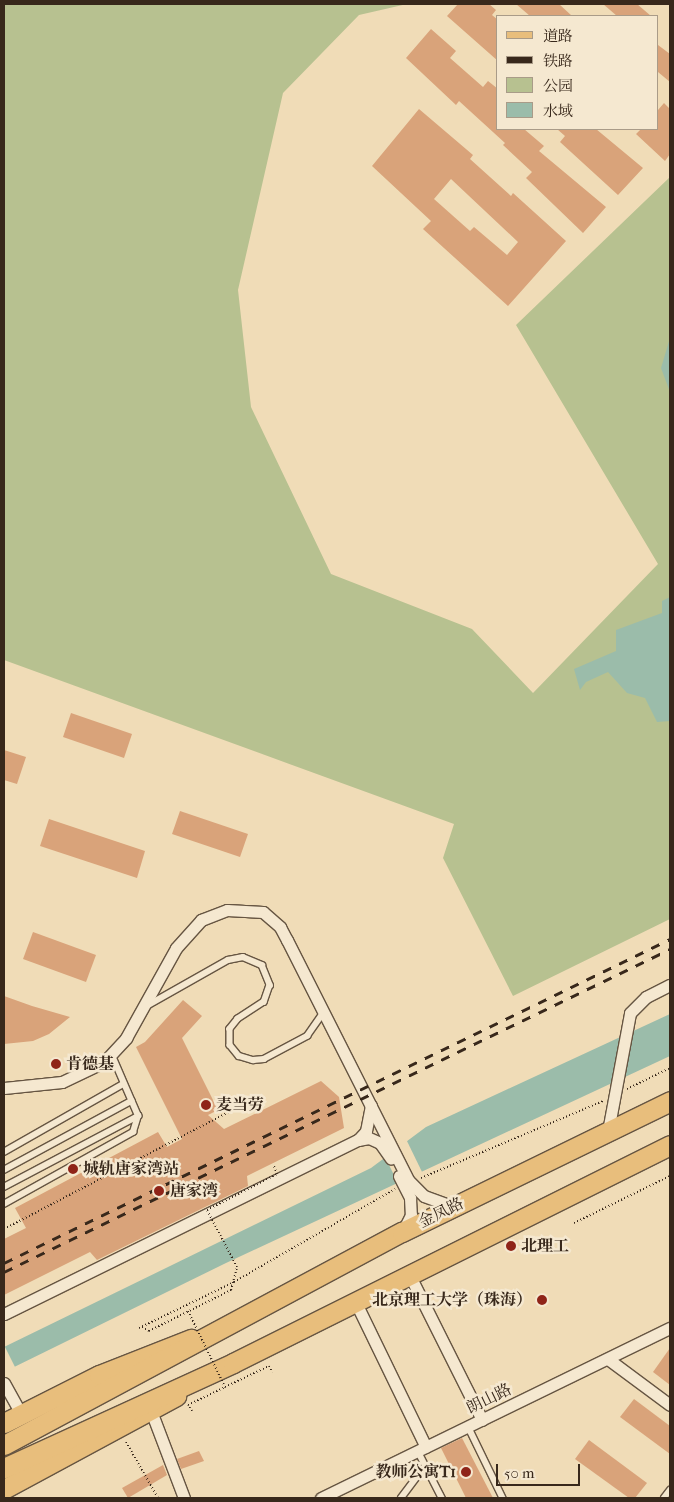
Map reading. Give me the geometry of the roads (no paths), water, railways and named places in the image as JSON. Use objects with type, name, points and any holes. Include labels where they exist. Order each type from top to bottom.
[{"type":"main road","name":"金凤路","points":[[216,1330],[402,1232],[670,1101]]},
{"type":"main road","points":[[4,1468],[53,1443],[233,1363],[670,1145]]},
{"type":"main road","points":[[4,1423],[116,1368],[216,1330]]},
{"type":"main road","points":[[4,1445],[216,1330]]},
{"type":"main road","points":[[4,1489],[152,1411],[233,1363]]},
{"type":"street","points":[[4,1088],[44,1086],[62,1082],[88,1071],[112,1056],[144,1008],[166,964],[192,928],[211,914],[243,909],[263,912],[280,928],[325,1010],[407,1183],[411,1215],[402,1232]]},
{"type":"street","points":[[608,1131],[617,1091],[622,1050],[630,1013],[646,997],[670,985]]},
{"type":"street","points":[[358,1140],[370,1120],[371,1104]]},
{"type":"street","points":[[4,1314],[358,1140],[369,1138],[388,1144]]},
{"type":"street","points":[[407,1183],[424,1196],[454,1206]]},
{"type":"street","points":[[409,1274],[482,1420]]},
{"type":"street","points":[[355,1301],[422,1449]]},
{"type":"street","name":"朗山路","points":[[321,1498],[670,1328]]},
{"type":"street","points":[[608,1359],[670,1405]]},
{"type":"street","points":[[4,1383],[21,1414]]},
{"type":"street","points":[[152,1411],[184,1498]]},
{"type":"lane","points":[[144,1008],[228,960],[243,957],[262,965],[270,985],[264,1002],[238,1019],[230,1029],[230,1045],[239,1056],[253,1060],[264,1059],[307,1036],[325,1010]]},
{"type":"lane","points":[[4,1204],[133,1132],[138,1116],[112,1056]]},
{"type":"lane","points":[[4,1152],[123,1084]]},
{"type":"lane","points":[[4,1170],[131,1101]]},
{"type":"lane","points":[[4,1187],[138,1116]]},
{"type":"lane","points":[[468,1426],[503,1498]]},
{"type":"lane","points":[[422,1449],[425,1466],[442,1498]]},
{"type":"lane","points":[[401,1498],[425,1466]]},
{"type":"lane","points":[[664,1498],[670,1490]]},
{"type":"water","points":[[670,338],[670,392],[661,368]]},
{"type":"water","points":[[670,597],[670,721],[657,722],[645,698],[627,693],[608,672],[586,682],[580,690],[574,669],[616,651],[616,630],[662,613],[662,601]]},
{"type":"water","points":[[670,1014],[670,1056],[226,1263],[4,1372],[4,1347],[371,1168],[426,1127]]},
{"type":"railway","points":[[4,1263],[670,939]]},
{"type":"railway","points":[[4,1272],[670,949]]},
{"type":"place","name":"肯德基","points":[[56,1064]]},
{"type":"place","name":"麦当劳","points":[[206,1105]]},
{"type":"place","name":"城轨唐家湾站","points":[[73,1169]]},
{"type":"place","name":"唐家湾","points":[[159,1191]]},
{"type":"place","name":"北理工","points":[[511,1246]]},
{"type":"place","name":"北京理工大学（珠海）","points":[[542,1300]]},
{"type":"place","name":"教师公寓T1","points":[[466,1472]]}]
